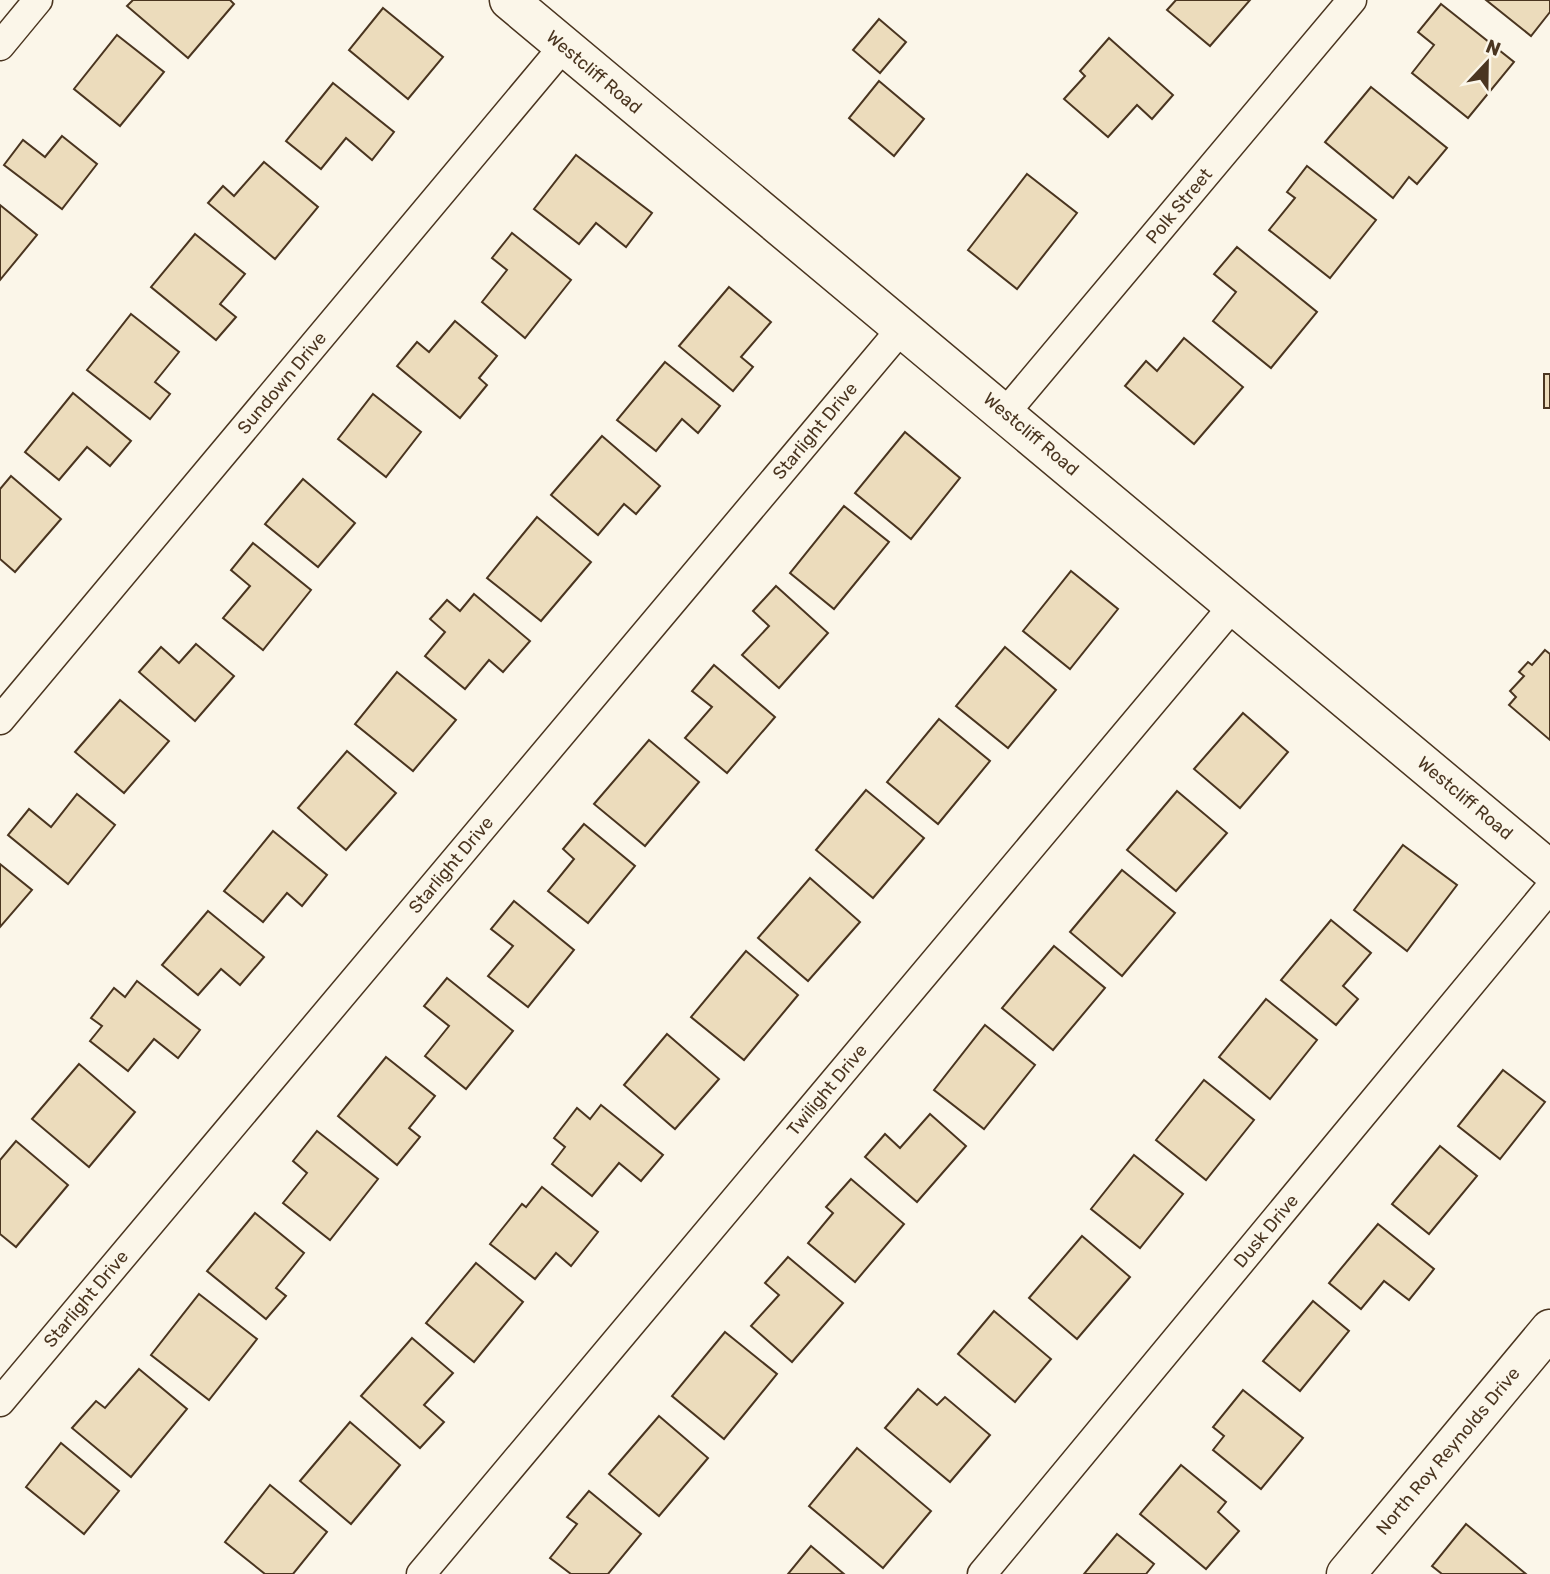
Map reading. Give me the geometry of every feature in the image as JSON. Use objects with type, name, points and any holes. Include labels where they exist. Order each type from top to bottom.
[{"type":"street","points":[[0,46],[38,0]]},
{"type":"street","name":"Westcliff Road","points":[[509,0],[901,328],[1006,412],[1233,606],[1550,870]]},
{"type":"street","name":"Polk Street","points":[[1006,412],[1352,0]]},
{"type":"street","name":"Sundown Drive","points":[[0,720],[564,47]]},
{"type":"street","name":"Starlight Drive","points":[[0,1402],[901,328]]},
{"type":"street","name":"Twilight Drive","points":[[421,1574],[1233,606]]},
{"type":"street","name":"Dusk Drive","points":[[982,1574],[1550,888]]},
{"type":"street","name":"North Roy Reynolds Drive","points":[[1346,1574],[1550,1329]]},
{"type":"building","points":[[133,0],[230,0],[234,4],[188,58],[127,6]]},
{"type":"building","points":[[1176,0],[1250,0],[1210,46],[1167,10]]},
{"type":"building","points":[[1486,0],[1550,0],[1550,12],[1531,36]]},
{"type":"building","points":[[1441,4],[1514,62],[1468,118],[1412,73],[1434,45],[1418,32]]},
{"type":"building","points":[[383,8],[443,57],[408,99],[349,50]]},
{"type":"building","points":[[879,19],[906,42],[880,73],[853,50]]},
{"type":"building","points":[[117,35],[164,72],[120,126],[74,89]]},
{"type":"building","points":[[1109,38],[1173,95],[1152,119],[1137,105],[1108,137],[1064,99],[1085,76],[1080,71]]},
{"type":"building","points":[[879,81],[924,119],[894,156],[849,118]]},
{"type":"building","points":[[333,83],[394,132],[372,160],[346,138],[321,169],[286,141]]},
{"type":"building","points":[[1371,87],[1447,148],[1417,184],[1409,177],[1393,198],[1325,142]]},
{"type":"building","points":[[62,136],[97,164],[62,209],[4,165],[23,140],[45,157]]},
{"type":"building","points":[[576,155],[652,213],[626,247],[596,223],[579,244],[534,209]]},
{"type":"building","points":[[264,162],[318,207],[275,259],[208,203],[223,186],[234,196]]},
{"type":"building","points":[[1307,166],[1376,220],[1330,278],[1269,230],[1295,198],[1287,192]]},
{"type":"building","points":[[1027,174],[1077,213],[1017,289],[968,250]]},
{"type":"building","points":[[0,205],[37,235],[0,280]]},
{"type":"building","points":[[512,233],[571,280],[525,338],[482,302],[507,270],[492,258]]},
{"type":"building","points":[[195,234],[245,274],[220,304],[236,317],[216,340],[151,287]]},
{"type":"building","points":[[1237,247],[1317,312],[1271,368],[1213,321],[1236,292],[1214,274]]},
{"type":"building","points":[[729,287],[771,322],[741,357],[753,367],[733,391],[679,346]]},
{"type":"building","points":[[131,314],[179,352],[155,382],[170,394],[150,419],[87,370]]},
{"type":"building","points":[[455,321],[497,356],[479,378],[487,385],[460,418],[397,366],[417,342],[429,352]]},
{"type":"building","points":[[1184,338],[1243,387],[1194,444],[1125,386],[1146,361],[1157,371]]},
{"type":"building","points":[[665,362],[720,406],[698,433],[682,419],[656,451],[617,420]]},
{"type":"building","points":[[1544,374],[1550,374],[1550,408],[1544,408]]},
{"type":"building","points":[[73,393],[131,441],[110,466],[87,447],[59,480],[25,452]]},
{"type":"building","points":[[373,394],[421,432],[386,477],[338,439]]},
{"type":"building","points":[[905,432],[960,478],[911,539],[855,493]]},
{"type":"building","points":[[602,436],[660,486],[636,514],[624,504],[598,535],[551,495]]},
{"type":"building","points":[[11,476],[61,519],[15,572],[0,559],[0,489]]},
{"type":"building","points":[[303,479],[355,523],[318,567],[265,524]]},
{"type":"building","points":[[844,506],[889,542],[834,609],[790,573]]},
{"type":"building","points":[[537,517],[591,562],[541,621],[487,578]]},
{"type":"building","points":[[253,543],[311,590],[263,650],[223,618],[250,586],[231,570]]},
{"type":"building","points":[[1071,571],[1118,609],[1070,669],[1023,631]]},
{"type":"building","points":[[776,586],[828,633],[779,688],[742,655],[769,626],[753,611]]},
{"type":"building","points":[[474,594],[530,641],[503,672],[489,660],[465,689],[425,656],[445,632],[430,619],[447,600],[460,611]]},
{"type":"building","points":[[196,644],[234,676],[195,721],[139,672],[161,647],[179,663]]},
{"type":"building","points":[[1005,647],[1056,690],[1008,748],[956,706]]},
{"type":"building","points":[[1545,650],[1550,654],[1550,740],[1509,705],[1516,697],[1510,691],[1524,676],[1519,672],[1528,662],[1532,665]]},
{"type":"building","points":[[714,665],[775,717],[727,773],[685,738],[712,707],[692,691]]},
{"type":"building","points":[[397,672],[456,720],[413,771],[355,724]]},
{"type":"building","points":[[120,700],[169,741],[124,793],[75,752]]},
{"type":"building","points":[[1243,713],[1288,752],[1240,808],[1194,769]]},
{"type":"building","points":[[939,719],[990,761],[938,824],[887,782]]},
{"type":"building","points":[[649,740],[699,782],[645,846],[594,804]]},
{"type":"building","points":[[347,751],[396,793],[346,850],[298,808]]},
{"type":"building","points":[[866,790],[924,838],[873,898],[816,850]]},
{"type":"building","points":[[1177,791],[1227,833],[1176,891],[1127,850]]},
{"type":"building","points":[[77,794],[115,825],[68,884],[8,835],[29,809],[51,827]]},
{"type":"building","points":[[584,824],[635,866],[588,923],[548,891],[574,859],[563,849]]},
{"type":"building","points":[[273,831],[327,875],[302,906],[287,893],[263,922],[224,891]]},
{"type":"building","points":[[1403,845],[1457,885],[1407,951],[1354,910]]},
{"type":"building","points":[[0,864],[32,890],[0,927]]},
{"type":"building","points":[[1122,870],[1175,913],[1122,976],[1070,932]]},
{"type":"building","points":[[810,878],[860,922],[808,981],[758,938]]},
{"type":"building","points":[[514,901],[574,950],[528,1007],[488,976],[513,946],[491,929]]},
{"type":"building","points":[[208,911],[264,957],[240,985],[221,969],[198,995],[162,965]]},
{"type":"building","points":[[1331,920],[1371,953],[1343,986],[1358,999],[1336,1025],[1281,980]]},
{"type":"building","points":[[1054,946],[1105,988],[1053,1050],[1002,1008]]},
{"type":"building","points":[[746,951],[798,995],[744,1060],[691,1017]]},
{"type":"building","points":[[447,978],[513,1031],[466,1089],[425,1056],[449,1026],[424,1006]]},
{"type":"building","points":[[137,981],[200,1030],[178,1058],[154,1039],[128,1071],[90,1041],[102,1026],[91,1018],[114,988],[125,997]]},
{"type":"building","points":[[1266,999],[1317,1040],[1270,1099],[1219,1057]]},
{"type":"building","points":[[985,1025],[1035,1065],[984,1129],[934,1090]]},
{"type":"building","points":[[667,1034],[719,1079],[675,1129],[624,1085]]},
{"type":"building","points":[[386,1057],[435,1096],[409,1128],[420,1137],[397,1165],[338,1116]]},
{"type":"building","points":[[79,1064],[135,1112],[89,1167],[32,1119]]},
{"type":"building","points":[[1503,1070],[1545,1102],[1500,1159],[1458,1126]]},
{"type":"building","points":[[1204,1080],[1254,1120],[1206,1180],[1156,1140]]},
{"type":"building","points":[[601,1105],[663,1155],[641,1181],[619,1163],[592,1196],[552,1164],[565,1147],[554,1138],[577,1108],[590,1119]]},
{"type":"building","points":[[930,1114],[966,1146],[917,1202],[865,1157],[885,1134],[900,1148]]},
{"type":"building","points":[[317,1131],[378,1179],[330,1240],[283,1203],[307,1173],[293,1161]]},
{"type":"building","points":[[16,1141],[68,1185],[16,1247],[0,1234],[0,1160]]},
{"type":"building","points":[[1440,1146],[1477,1176],[1429,1234],[1392,1204]]},
{"type":"building","points":[[1134,1155],[1183,1194],[1140,1248],[1091,1209]]},
{"type":"building","points":[[851,1179],[904,1224],[855,1282],[808,1243],[833,1213],[826,1207]]},
{"type":"building","points":[[542,1187],[598,1232],[571,1266],[556,1253],[535,1279],[490,1244],[522,1204],[526,1207]]},
{"type":"building","points":[[255,1213],[304,1253],[276,1288],[286,1296],[266,1319],[207,1271]]},
{"type":"building","points":[[1378,1224],[1434,1269],[1409,1300],[1384,1281],[1361,1309],[1329,1283]]},
{"type":"building","points":[[1082,1236],[1130,1277],[1077,1339],[1029,1298]]},
{"type":"building","points":[[788,1257],[843,1303],[792,1362],[751,1326],[779,1295],[765,1283]]},
{"type":"building","points":[[476,1263],[523,1302],[474,1362],[426,1323]]},
{"type":"building","points":[[199,1294],[257,1339],[209,1400],[151,1355]]},
{"type":"building","points":[[1313,1301],[1349,1331],[1300,1391],[1263,1361]]},
{"type":"building","points":[[994,1311],[1051,1359],[1015,1402],[958,1354]]},
{"type":"building","points":[[725,1332],[777,1374],[724,1439],[672,1396]]},
{"type":"building","points":[[412,1338],[453,1373],[424,1405],[444,1422],[420,1448],[361,1396]]},
{"type":"building","points":[[139,1369],[187,1409],[131,1477],[72,1428],[96,1401],[105,1408]]},
{"type":"building","points":[[918,1389],[937,1405],[945,1397],[990,1435],[950,1482],[885,1428]]},
{"type":"building","points":[[1243,1390],[1303,1438],[1261,1489],[1213,1450],[1224,1436],[1213,1427]]},
{"type":"building","points":[[659,1416],[708,1458],[659,1516],[609,1474]]},
{"type":"building","points":[[350,1422],[400,1465],[351,1524],[300,1481]]},
{"type":"building","points":[[61,1443],[119,1491],[84,1534],[26,1487]]},
{"type":"building","points":[[857,1448],[931,1511],[883,1568],[809,1506]]},
{"type":"building","points":[[1181,1465],[1226,1502],[1218,1512],[1239,1531],[1206,1569],[1140,1514]]},
{"type":"building","points":[[270,1485],[327,1532],[293,1574],[265,1574],[225,1542]]},
{"type":"building","points":[[589,1491],[641,1534],[608,1574],[571,1574],[550,1558],[577,1524],[567,1517]]},
{"type":"building","points":[[1466,1524],[1526,1574],[1442,1574],[1432,1566]]},
{"type":"building","points":[[1117,1534],[1154,1564],[1146,1574],[1084,1574]]},
{"type":"building","points":[[811,1546],[844,1574],[788,1574]]}]
